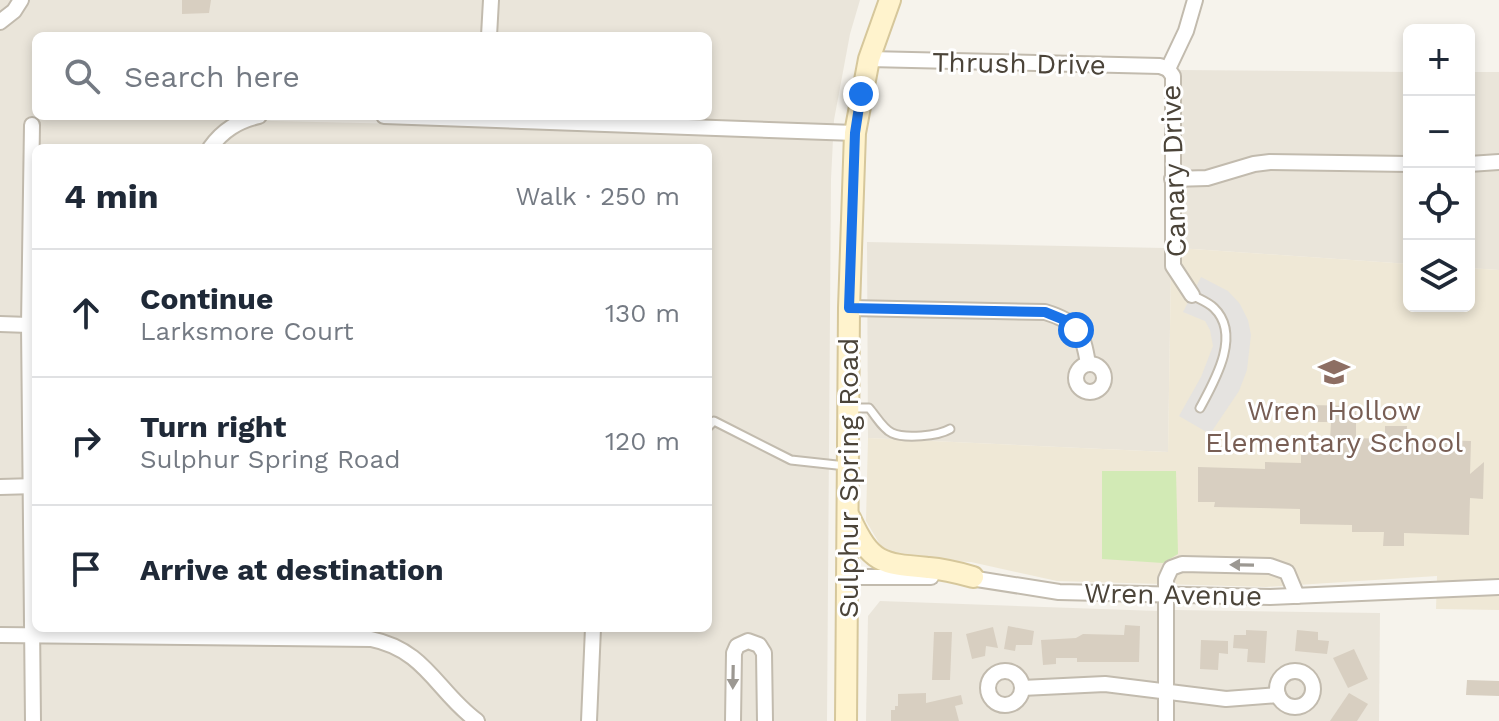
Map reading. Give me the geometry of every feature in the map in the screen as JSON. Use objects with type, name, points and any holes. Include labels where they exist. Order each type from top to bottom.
[{"type":"main road","name":"Sulphur Spring Road","points":[[846,721],[849,308],[855,133],[869,59],[890,0]]},
{"type":"main road","points":[[848,513],[858,535],[885,562],[973,577]]},
{"type":"street","points":[[489,32],[491,0]]},
{"type":"street","name":"Canary Drive","points":[[1192,295],[1173,266],[1173,76],[1168,69],[1186,31],[1195,0]]},
{"type":"street","points":[[0,22],[18,6]]},
{"type":"street","name":"Thrush Drive","points":[[869,59],[1160,66],[1168,69]]},
{"type":"street","points":[[213,144],[235,120]]},
{"type":"street","points":[[513,120],[855,133]]},
{"type":"street","points":[[32,125],[29,325],[32,446]]},
{"type":"street","points":[[1172,179],[1207,178],[1270,162],[1403,164]]},
{"type":"street","points":[[1475,164],[1499,162]]},
{"type":"street","points":[[849,308],[1045,312],[1067,321],[1084,339],[1088,364]]},
{"type":"street","points":[[0,324],[29,325]]},
{"type":"street","points":[[0,487],[32,486]]},
{"type":"street","points":[[32,560],[33,721]]},
{"type":"street","points":[[1166,721],[1166,579],[1171,568],[1182,564],[1270,566],[1287,572],[1297,596]]},
{"type":"street","name":"Wren Avenue","points":[[848,577],[973,577],[1059,592],[1166,594],[1297,596],[1499,587]]},
{"type":"street","points":[[589,721],[593,632]]},
{"type":"street","points":[[0,635],[371,639],[399,647],[412,656],[477,721]]},
{"type":"street","points":[[733,721],[734,653],[737,646],[748,641],[759,645],[764,653],[765,721]]},
{"type":"street","points":[[1022,688],[1105,684],[1226,699],[1278,695]]},
{"type":"street","points":[[456,721],[460,705]]},
{"type":"lane","points":[[1192,295],[1212,306],[1219,314],[1225,337],[1225,354],[1220,370],[1200,408]]},
{"type":"lane","points":[[849,407],[869,408],[890,433],[940,435],[950,429]]},
{"type":"lane","points":[[712,423],[714,421],[791,460],[848,467]]},
{"type":"shaded area","points":[[0,0],[483,0],[482,32],[32,32],[32,120],[263,120],[493,126],[494,120],[712,120],[712,32],[495,32],[495,0],[860,0],[850,34],[834,120],[831,179],[827,721],[0,721]]},
{"type":"shaded area","points":[[1179,70],[1403,72],[1403,264],[1178,248]]},
{"type":"shaded area","points":[[1475,72],[1499,72],[1499,270],[1475,268]]},
{"type":"shaded area","points":[[867,242],[1164,248],[1171,266],[1168,452],[868,438]]},
{"type":"shaded area","name":"Wren Hollow Elementary School","points":[[1178,248],[1403,264],[1403,312],[1475,312],[1475,268],[1499,270],[1499,610],[1436,609],[1437,576],[1266,587],[1057,581],[971,562],[906,559],[881,546],[866,521],[868,438],[1168,452],[1171,266]]},
{"type":"shaded area","points":[[1201,277],[1228,291],[1240,304],[1251,335],[1247,370],[1239,391],[1210,434],[1179,416],[1201,377],[1213,346],[1205,321],[1183,312]]},
{"type":"shaded area","points":[[880,601],[1158,611],[1157,721],[866,721],[868,616]]},
{"type":"shaded area","points":[[1175,610],[1380,613],[1379,721],[1173,721]]},
{"type":"green space","points":[[1102,471],[1176,471],[1178,554],[1163,563],[1102,559]]},
{"type":"building","points":[[182,0],[211,0],[209,13],[182,14]]},
{"type":"building","points":[[1310,405],[1356,406],[1356,438],[1385,439],[1385,426],[1407,426],[1406,439],[1471,441],[1470,474],[1484,462],[1483,499],[1470,498],[1469,535],[1404,533],[1404,546],[1383,546],[1384,532],[1352,532],[1352,525],[1300,524],[1300,509],[1214,507],[1215,502],[1198,502],[1198,467],[1265,469],[1265,462],[1301,463],[1301,441],[1330,442],[1331,422],[1310,422]]},
{"type":"building","points":[[1125,625],[1140,626],[1139,662],[1077,662],[1077,658],[1056,658],[1056,664],[1043,665],[1041,640],[1076,638],[1083,634],[1124,635]]},
{"type":"building","points":[[1008,626],[1034,631],[1032,645],[1016,645],[1015,651],[1004,649]]},
{"type":"building","points":[[993,627],[998,648],[986,646],[985,656],[972,659],[966,634]]},
{"type":"building","points":[[1246,630],[1267,631],[1265,663],[1247,662],[1248,649],[1233,648],[1234,635],[1246,635]]},
{"type":"building","points":[[1297,630],[1318,632],[1318,640],[1329,641],[1327,654],[1295,651]]},
{"type":"building","points":[[934,632],[952,632],[950,680],[932,680]]},
{"type":"building","points":[[1201,640],[1228,641],[1228,654],[1219,653],[1218,670],[1200,669]]},
{"type":"building","points":[[1354,649],[1368,679],[1348,688],[1333,658]]},
{"type":"building","points":[[1467,680],[1499,681],[1499,696],[1466,695]]},
{"type":"building","points":[[926,693],[926,703],[961,695],[963,704],[955,706],[959,721],[891,721],[891,710],[898,706],[898,694]]},
{"type":"building","points":[[1349,693],[1368,704],[1357,721],[1330,721]]},
{"type":"place","name":"Wren Hollow Elementary School","points":[[1334,372]]},
{"type":"route","points":[[861,94],[855,133],[849,308],[1045,312],[1067,321],[1076,330]]}]
